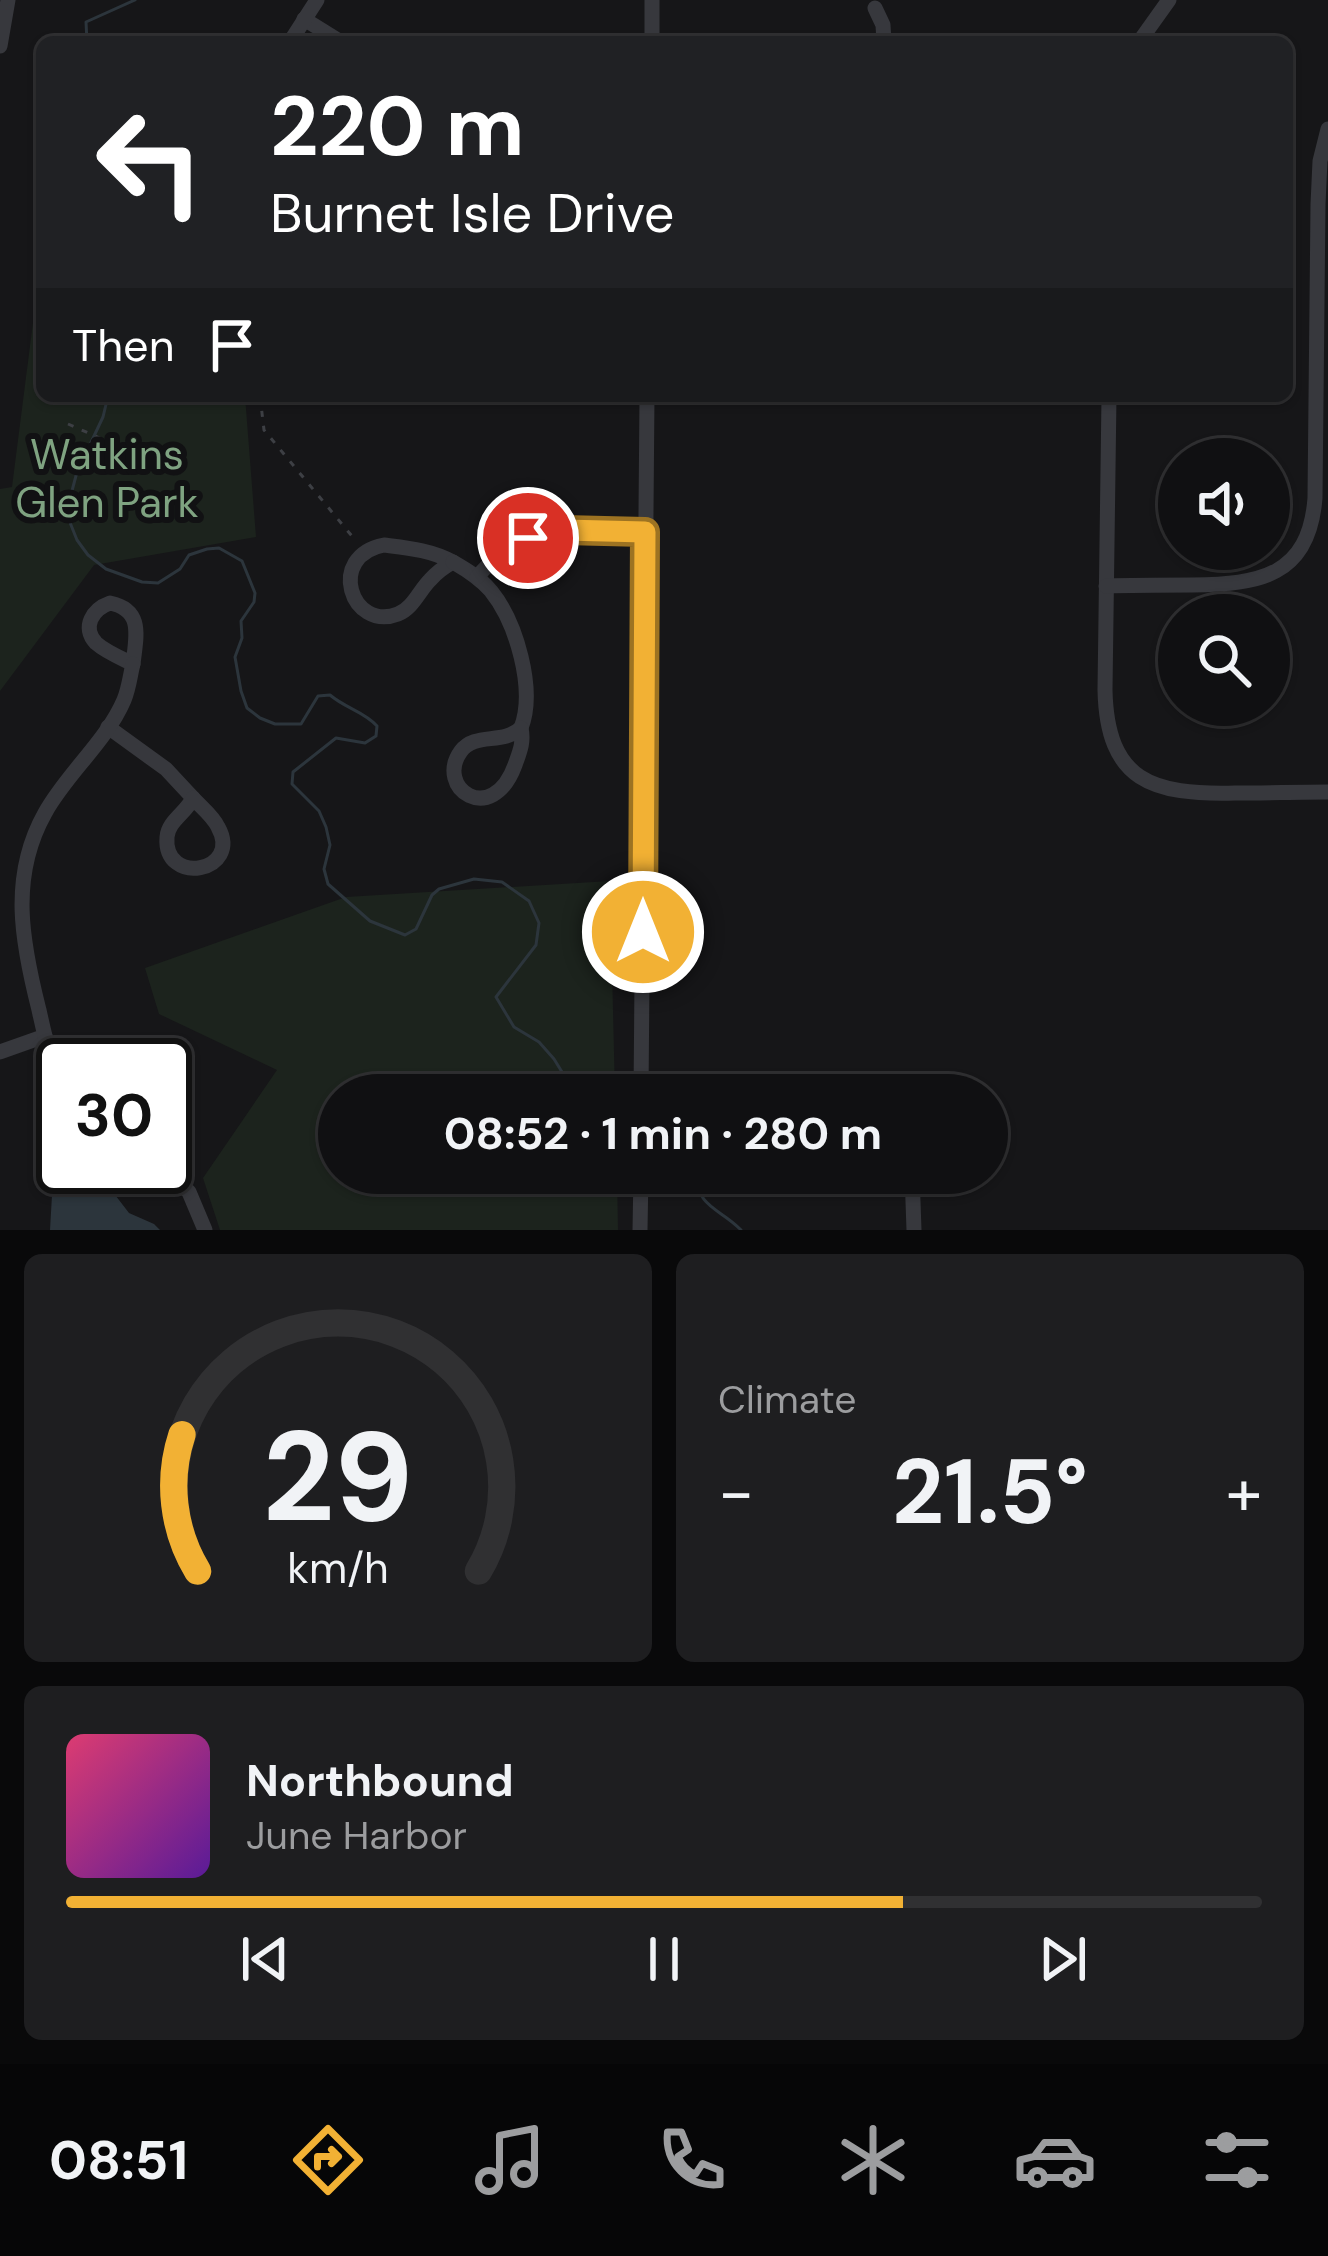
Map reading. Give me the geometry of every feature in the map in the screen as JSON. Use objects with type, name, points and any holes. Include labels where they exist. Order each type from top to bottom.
[{"type":"street","points":[[0,46],[8,0]]},
{"type":"street","points":[[294,36],[316,0]]},
{"type":"street","points":[[652,0],[652,36]]},
{"type":"street","points":[[1143,36],[1163,2]]},
{"type":"street","points":[[875,8],[884,36]]},
{"type":"street","points":[[304,20],[330,36]]},
{"type":"street","points":[[1106,586],[1248,582],[1275,572],[1306,539],[1315,498],[1318,192],[1328,129]]},
{"type":"street","points":[[641,1074],[647,402]]},
{"type":"street","points":[[1108,402],[1106,718],[1115,750],[1133,772],[1161,788],[1185,793],[1328,792]]},
{"type":"street","points":[[477,577],[513,545],[543,533],[645,532]]},
{"type":"street","points":[[452,562],[437,572],[407,608],[389,616],[361,607],[350,589],[351,569],[365,551],[384,545],[440,555],[452,562],[477,577],[506,616],[524,669],[526,695],[520,728],[508,737],[464,747],[454,765],[460,790],[486,798],[504,788],[522,746],[520,728]]},
{"type":"street","points":[[0,1052],[45,1036],[22,932],[27,859],[46,812],[124,701],[133,664]]},
{"type":"street","points":[[108,727],[166,770],[193,798],[218,826],[220,853],[211,864],[198,869],[178,862],[166,842],[169,828],[193,798]]},
{"type":"street","points":[[190,1194],[205,1230]]},
{"type":"street","points":[[640,1194],[640,1230]]},
{"type":"street","points":[[913,1194],[914,1230]]},
{"type":"path","points":[[261,402],[264,430],[365,551]]},
{"type":"path","points":[[68,424],[111,443]]},
{"type":"green space","name":"Watkins Glen Park","points":[[36,299],[36,402],[245,402],[256,537],[94,565],[0,691],[0,489],[12,487]]},
{"type":"green space","points":[[610,881],[615,1074],[318,1074],[318,1194],[617,1194],[618,1230],[220,1230],[203,1178],[277,1070],[159,1014],[145,968],[346,897]]},
{"type":"shaded area","points":[[114,1194],[129,1213],[160,1230],[50,1230],[52,1195]]},
{"type":"waterway","points":[[87,36],[86,22],[135,0]]},
{"type":"waterway","points":[[107,402],[69,502],[69,520],[77,540],[106,569],[142,582],[158,583],[180,569],[189,555],[207,549],[219,548],[242,561],[255,593],[241,621],[242,638],[235,657],[247,708],[275,724],[301,724],[318,696],[330,695],[377,726],[376,736],[365,743],[336,738],[293,772],[292,784],[319,811],[326,827],[328,884],[370,921],[405,935],[416,929],[439,889],[474,879],[502,882],[529,901],[539,923],[536,945],[496,997],[514,1027],[539,1042],[563,1074]]},
{"type":"waterway","points":[[700,1194],[741,1230]]},
{"type":"route","points":[[528,538],[564,530],[645,532],[643,932]]}]
